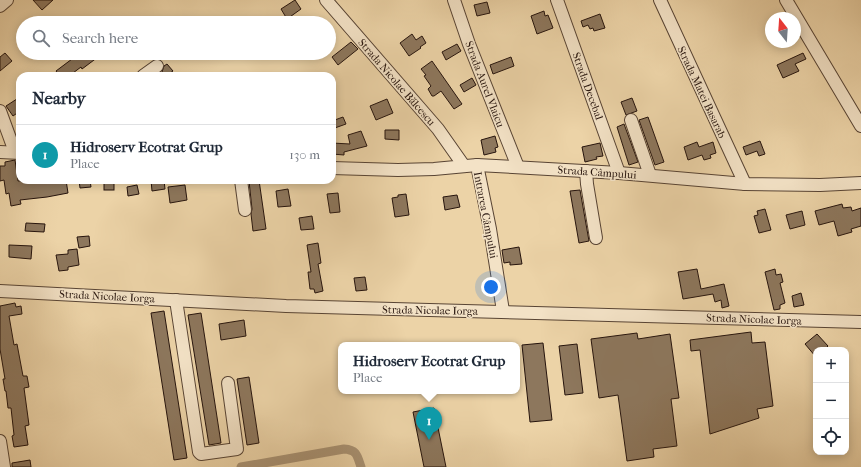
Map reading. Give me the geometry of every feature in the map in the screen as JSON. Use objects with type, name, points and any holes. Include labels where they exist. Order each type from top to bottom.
[{"type":"street","points":[[0,6],[7,0]]},
{"type":"street","name":"Strada Nicolae Bălcescu","points":[[326,0],[438,129],[464,166]]},
{"type":"street","name":"Strada Aurel Vlaicu","points":[[454,0],[469,44],[518,167]]},
{"type":"street","name":"Strada Decebal","points":[[557,0],[619,173]]},
{"type":"street","name":"Strada Matei Basarab","points":[[660,0],[745,184]]},
{"type":"street","points":[[786,0],[861,126]]},
{"type":"street","points":[[149,72],[157,66]]},
{"type":"street","points":[[0,112],[16,148]]},
{"type":"street","points":[[630,120],[650,175]]},
{"type":"street","points":[[0,152],[16,153]]},
{"type":"street","name":"Strada Câmpului","points":[[336,168],[398,170],[464,166],[518,167],[650,175],[745,184],[820,185],[861,183]]},
{"type":"street","name":"Intrarea Câmpului","points":[[477,166],[490,229],[503,311]]},
{"type":"street","points":[[586,171],[596,238]]},
{"type":"street","points":[[242,184],[245,210]]},
{"type":"street","name":"Strada Nicolae Iorga","points":[[0,291],[286,306],[861,322]]},
{"type":"street","points":[[176,300],[199,452],[201,454],[237,449],[228,383]]},
{"type":"street","points":[[0,441],[4,467]]},
{"type":"building","points":[[33,0],[53,0],[42,10]]},
{"type":"building","points":[[295,0],[301,9],[291,16],[285,16],[281,9]]},
{"type":"building","points":[[487,2],[490,13],[477,16],[474,5]]},
{"type":"building","points":[[544,11],[545,16],[548,15],[553,28],[537,34],[531,16]]},
{"type":"building","points":[[600,14],[605,28],[594,31],[593,28],[590,29],[588,25],[583,27],[581,21]]},
{"type":"building","points":[[412,34],[416,40],[422,36],[426,43],[409,56],[400,43]]},
{"type":"building","points":[[351,42],[358,49],[338,65],[334,60],[336,60],[336,54]]},
{"type":"building","points":[[457,44],[461,51],[446,60],[442,52]]},
{"type":"building","points":[[5,53],[12,61],[0,71],[0,57]]},
{"type":"building","points":[[803,53],[806,59],[795,64],[799,71],[783,78],[777,65]]},
{"type":"building","points":[[511,57],[514,66],[493,74],[490,65]]},
{"type":"building","points":[[71,60],[94,60],[82,69],[81,67],[74,72],[56,71]]},
{"type":"building","points":[[432,61],[462,104],[454,109],[441,91],[432,96],[428,89],[431,86],[424,76],[426,75],[421,69]]},
{"type":"building","points":[[167,64],[173,71],[162,72],[164,66]]},
{"type":"building","points":[[472,78],[476,85],[464,92],[460,85]]},
{"type":"building","points":[[632,98],[637,111],[626,115],[621,102]]},
{"type":"building","points":[[387,99],[393,113],[376,120],[370,106]]},
{"type":"building","points":[[16,100],[16,114],[13,116],[6,106]]},
{"type":"building","points":[[343,117],[346,124],[336,128],[336,120]]},
{"type":"building","points":[[648,117],[664,162],[655,165],[639,120]]},
{"type":"building","points":[[624,124],[638,162],[629,165],[617,127]]},
{"type":"building","points":[[385,130],[399,130],[399,140],[385,139]]},
{"type":"building","points":[[361,131],[367,146],[344,152],[344,155],[336,154],[336,143],[350,144],[348,135]]},
{"type":"building","points":[[495,136],[498,147],[495,148],[496,152],[484,155],[481,140]]},
{"type":"building","points":[[760,141],[765,154],[759,156],[757,151],[746,155],[743,147]]},
{"type":"building","points":[[697,142],[699,147],[713,142],[716,153],[710,155],[711,158],[704,160],[702,155],[688,160],[684,147]]},
{"type":"building","points":[[600,143],[603,156],[596,157],[597,159],[585,162],[582,147]]},
{"type":"building","points":[[15,160],[16,184],[67,184],[68,193],[20,200],[21,204],[11,206],[9,193],[6,194],[4,180],[0,181],[0,166],[5,166],[5,162]]},
{"type":"building","points":[[80,184],[91,184],[91,187],[80,188]]},
{"type":"building","points":[[104,184],[114,184],[114,190],[104,190]]},
{"type":"building","points":[[151,184],[164,184],[165,189],[152,191]]},
{"type":"building","points":[[249,184],[260,184],[266,229],[253,231],[251,214],[252,209]]},
{"type":"building","points":[[137,185],[139,194],[128,196],[127,187]]},
{"type":"building","points":[[185,185],[187,200],[170,203],[168,187]]},
{"type":"building","points":[[288,189],[291,206],[278,207],[276,191]]},
{"type":"building","points":[[580,190],[589,241],[579,243],[570,191]]},
{"type":"building","points":[[338,193],[340,212],[330,213],[327,194]]},
{"type":"building","points":[[406,194],[409,215],[395,217],[392,198],[398,197],[398,195]]},
{"type":"building","points":[[457,195],[460,207],[445,210],[443,197]]},
{"type":"building","points":[[842,204],[843,208],[851,207],[852,211],[861,208],[861,226],[851,229],[852,232],[838,236],[834,221],[819,225],[815,211]]},
{"type":"building","points":[[765,209],[771,230],[759,233],[754,216],[758,215],[757,211]]},
{"type":"building","points":[[802,211],[805,225],[790,229],[786,215]]},
{"type":"building","points":[[312,216],[314,229],[301,230],[299,218]]},
{"type":"building","points":[[26,223],[45,224],[44,232],[25,231]]},
{"type":"building","points":[[89,236],[90,246],[79,248],[77,237]]},
{"type":"building","points":[[318,243],[321,263],[318,264],[323,291],[315,293],[314,289],[310,289],[308,272],[311,272],[307,245]]},
{"type":"building","points":[[9,245],[32,246],[31,259],[9,257]]},
{"type":"building","points":[[519,247],[522,264],[510,265],[510,262],[504,263],[502,250]]},
{"type":"building","points":[[77,249],[79,265],[68,267],[68,270],[59,271],[56,255],[68,254],[68,250]]},
{"type":"building","points":[[697,269],[701,289],[724,284],[729,306],[722,308],[721,300],[715,302],[713,294],[683,299],[678,272]]},
{"type":"building","points":[[775,269],[776,275],[781,274],[783,282],[780,283],[785,303],[780,305],[780,309],[774,310],[765,272]]},
{"type":"building","points":[[365,277],[367,290],[356,291],[354,278]]},
{"type":"building","points":[[801,293],[804,305],[794,307],[792,296]]},
{"type":"building","points":[[15,303],[16,307],[21,306],[22,314],[9,316],[14,345],[17,344],[23,376],[27,376],[29,387],[24,388],[29,425],[25,426],[28,445],[14,447],[11,408],[8,408],[0,349],[0,306]]},
{"type":"building","points":[[164,311],[187,458],[174,460],[151,313]]},
{"type":"building","points":[[201,313],[221,443],[209,445],[188,315]]},
{"type":"building","points":[[244,320],[246,336],[221,340],[219,324]]},
{"type":"building","points":[[751,332],[752,343],[765,342],[773,406],[757,409],[759,418],[710,434],[700,350],[691,351],[690,340]]},
{"type":"building","points":[[637,333],[638,339],[670,334],[679,398],[671,399],[677,446],[653,449],[654,457],[627,461],[618,395],[599,398],[591,339]]},
{"type":"building","points":[[817,334],[828,346],[813,347],[813,353],[805,344]]},
{"type":"building","points":[[543,343],[552,420],[530,422],[522,345]]},
{"type":"building","points":[[577,344],[583,393],[565,395],[559,346]]},
{"type":"building","points":[[249,377],[259,443],[247,445],[237,379]]},
{"type":"building","points":[[434,408],[446,467],[424,467],[413,412]]},
{"type":"building","points":[[30,460],[31,467],[12,467],[12,463]]},
{"type":"waterway","points":[[241,467],[344,449],[352,451],[356,454],[361,467]]},
{"type":"place","name":"Hidroserv Ecotrat Grup","points":[[429,440]]}]
